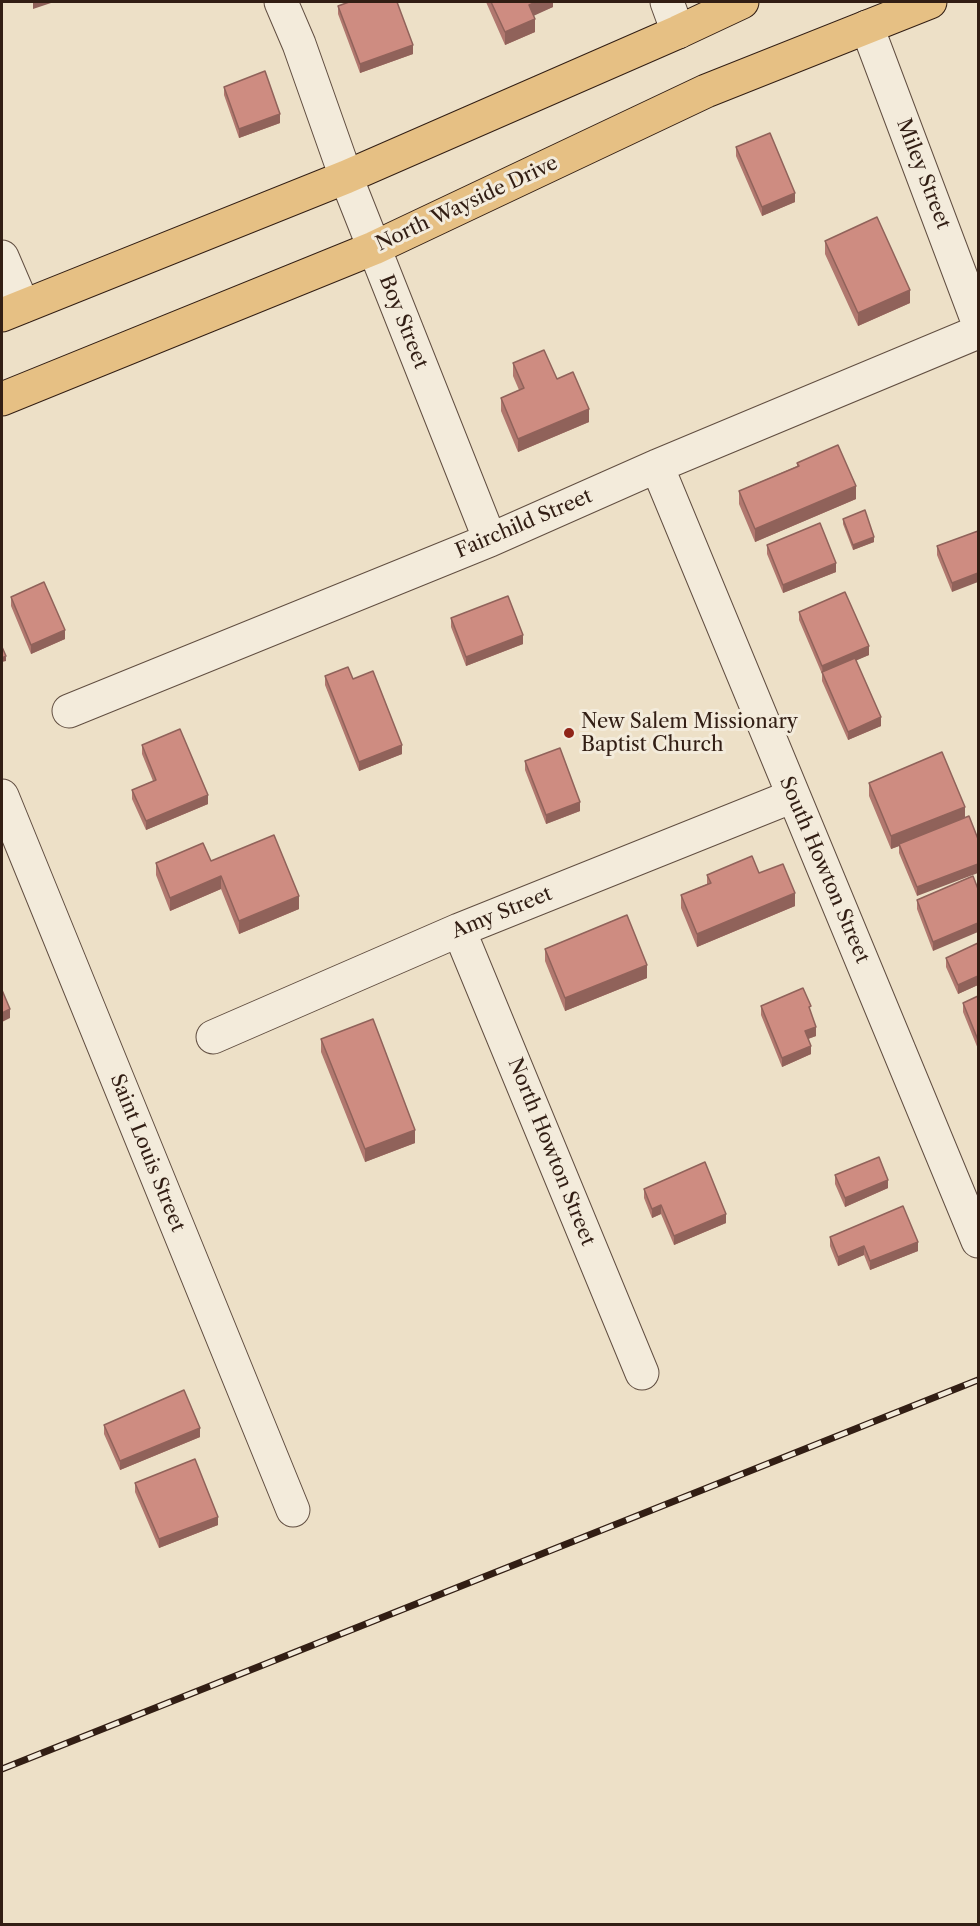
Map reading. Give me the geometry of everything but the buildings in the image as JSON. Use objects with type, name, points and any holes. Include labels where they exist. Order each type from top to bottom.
[{"type":"main road","points":[[12,311],[346,177],[742,2]]},
{"type":"main road","name":"North Wayside Drive","points":[[2,399],[374,249],[862,14],[930,2]]},
{"type":"street","name":"Boy Street","points":[[281,2],[299,44],[346,177],[490,540]]},
{"type":"street","points":[[668,2],[678,32]]},
{"type":"street","name":"Miley Street","points":[[862,14],[978,322]]},
{"type":"street","points":[[2,257],[12,311]]},
{"type":"street","name":"Fairchild Street","points":[[69,711],[490,540],[657,466],[978,332]]},
{"type":"street","name":"South Howton Street","points":[[657,466],[978,1241]]},
{"type":"street","name":"Saint Louis Street","points":[[2,796],[293,1510]]},
{"type":"street","name":"Amy Street","points":[[213,1037],[459,930],[793,796]]},
{"type":"street","name":"North Howton Street","points":[[459,930],[642,1373]]},
{"type":"railway","points":[[2,1769],[978,1380]]},
{"type":"place","name":"New Salem Missionary Baptist Church","points":[[569,733]]}]
